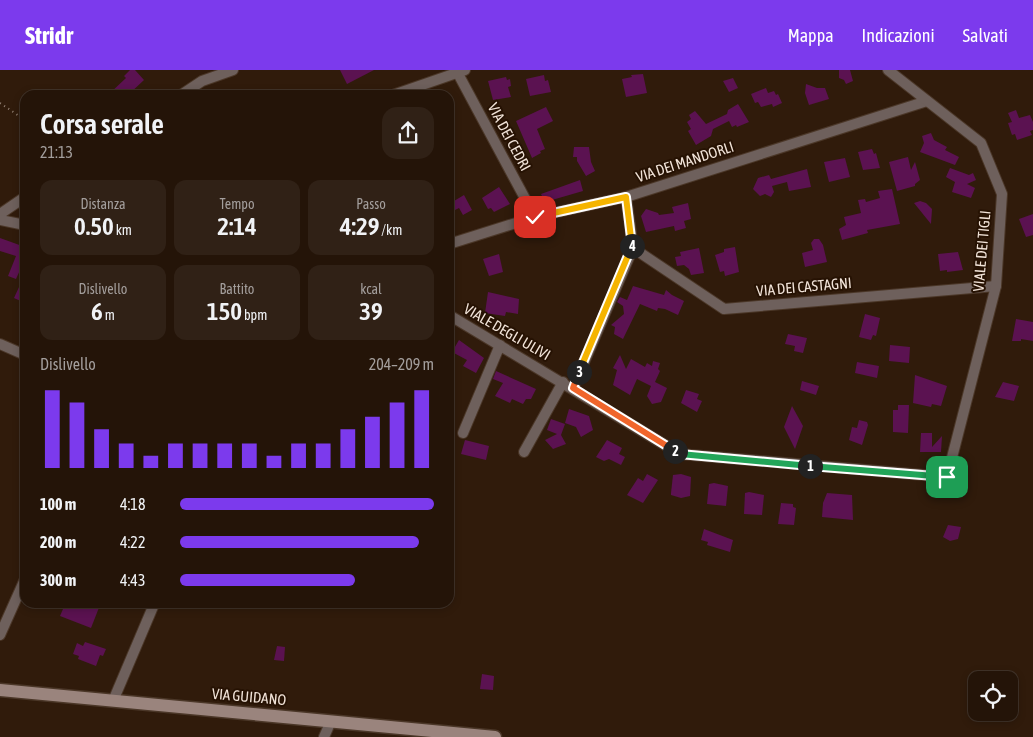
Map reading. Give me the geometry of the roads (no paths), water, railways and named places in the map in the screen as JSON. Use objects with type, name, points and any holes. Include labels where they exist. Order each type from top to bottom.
[{"type":"main road","name":"VIA GUIDANO","points":[[0,690],[495,737]]},
{"type":"street","points":[[188,90],[202,81],[233,70]]},
{"type":"street","name":"VIALE DEI TIGLI","points":[[888,70],[981,143],[1002,194],[996,286],[947,477]]},
{"type":"street","points":[[407,90],[460,71]]},
{"type":"street","name":"VIA DEI CEDRI","points":[[460,71],[535,217]]},
{"type":"street","name":"VIA DEI MANDORLI","points":[[454,242],[535,217],[626,197],[927,101]]},
{"type":"street","points":[[524,452],[568,385],[633,248],[626,197]]},
{"type":"street","points":[[0,214],[20,200]]},
{"type":"street","points":[[0,220],[20,225]]},
{"type":"street","name":"VIA DEI CASTAGNI","points":[[633,248],[724,308],[996,286]]},
{"type":"street","name":"VIALE DEGLI ULIVI","points":[[454,319],[568,385],[680,454],[947,477]]},
{"type":"street","points":[[0,344],[20,353]]},
{"type":"street","points":[[463,433],[500,345]]},
{"type":"street","points":[[0,635],[4,617],[20,588]]},
{"type":"street","points":[[114,701],[153,608]]},
{"type":"street","points":[[324,737],[331,722]]}]
